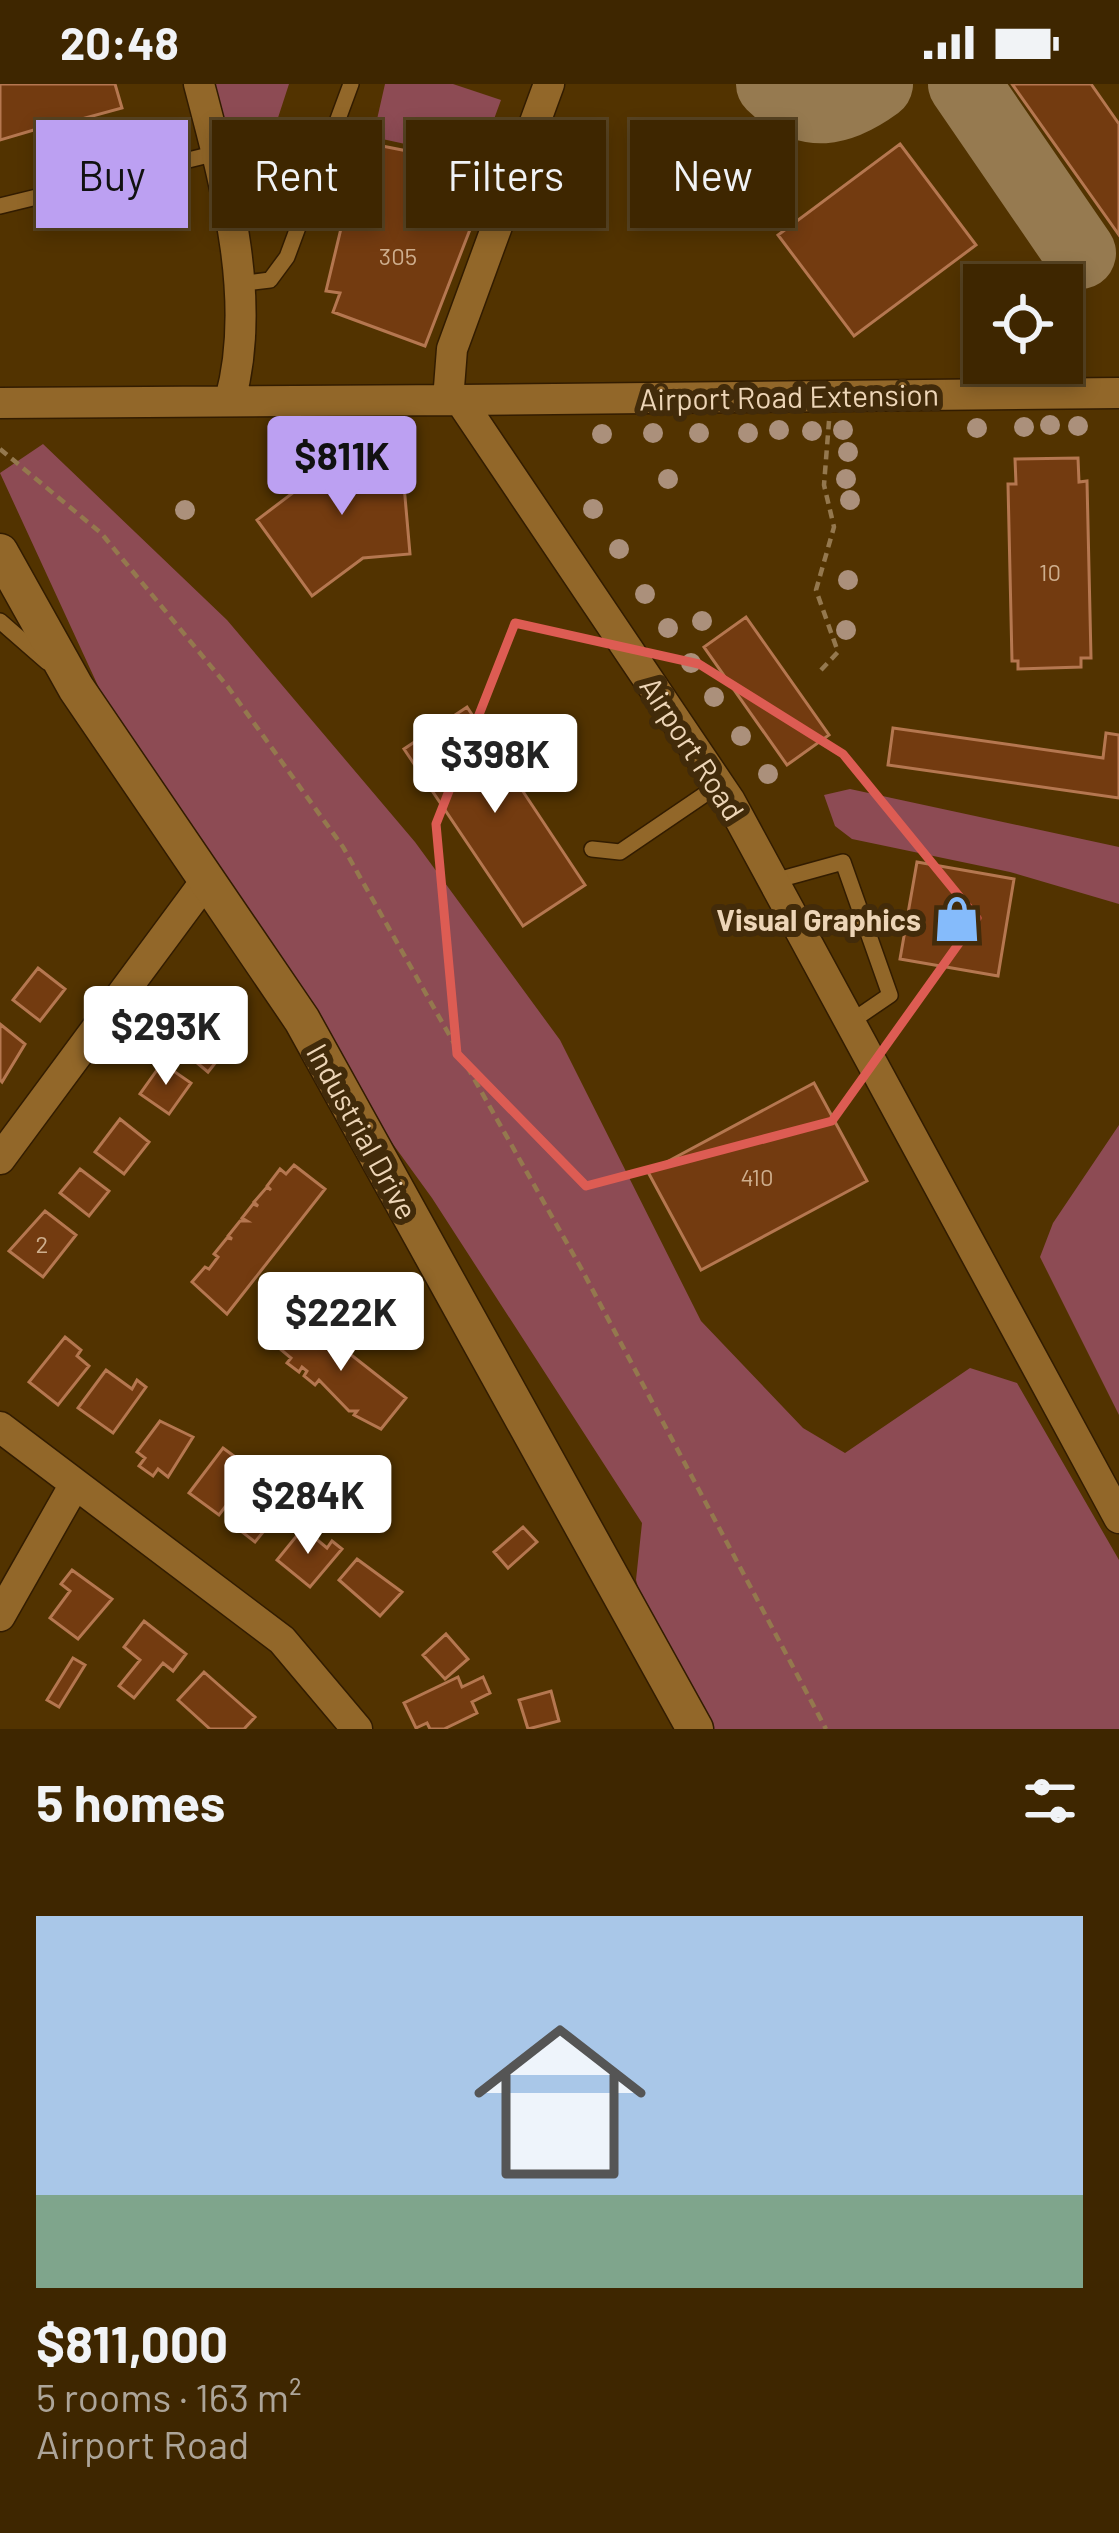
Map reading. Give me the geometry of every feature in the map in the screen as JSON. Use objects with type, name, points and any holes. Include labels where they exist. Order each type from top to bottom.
[{"type":"street","points":[[199,84],[212,131]]},
{"type":"street","points":[[0,403],[454,400],[452,349],[549,84]]},
{"type":"street","points":[[229,228],[242,356],[230,400]]},
{"type":"street","name":"Airport Road Extension","points":[[454,400],[1119,392]]},
{"type":"street","name":"Airport Road","points":[[454,400],[720,784],[1119,1517]]},
{"type":"street","name":"Industrial Drive","points":[[0,552],[76,688],[302,1020],[695,1729]]},
{"type":"street","points":[[0,1159],[208,878]]},
{"type":"street","points":[[0,1427],[282,1640],[357,1729]]},
{"type":"street","points":[[0,1616],[75,1484]]},
{"type":"lane","points":[[237,284],[270,280],[287,257],[351,84]]},
{"type":"lane","points":[[0,206],[212,154]]},
{"type":"lane","points":[[0,621],[76,688]]},
{"type":"lane","points":[[592,849],[620,852],[720,784]]},
{"type":"lane","points":[[774,881],[842,862],[890,995],[852,1021]]},
{"type":"path","points":[[821,670],[838,652],[816,590],[834,526],[824,485],[829,422]]},
{"type":"path","points":[[0,448],[101,533],[229,687],[343,847],[581,1268],[826,1729]]},
{"type":"highlighted area","points":[[515,623],[699,664],[843,754],[977,918],[832,1121],[586,1186],[457,1054],[436,824]]},
{"type":"shaded area","points":[[215,84],[289,84],[277,120],[222,120]]},
{"type":"shaded area","points":[[385,84],[453,84],[501,100],[494,120],[406,120],[406,144],[382,139],[382,120],[377,120]]},
{"type":"shaded area","points":[[43,444],[227,620],[415,842],[560,1040],[701,1321],[803,1428],[845,1453],[970,1368],[1017,1383],[1119,1560],[1119,1729],[677,1729],[636,1580],[642,1523],[432,1198],[163,827],[0,473]]},
{"type":"shaded area","points":[[850,789],[1119,847],[1119,904],[1010,872],[852,839],[835,826],[824,795]]},
{"type":"shaded area","points":[[1119,1125],[1119,1415],[1040,1257],[1053,1223]]},
{"type":"building","points":[[0,84],[115,84],[122,108],[78,120],[36,120],[36,129],[0,140]]},
{"type":"building","points":[[1012,84],[1091,84],[1119,124],[1119,235]]},
{"type":"building","points":[[900,144],[976,245],[854,336],[778,235],[795,228],[795,222]]},
{"type":"building","points":[[382,146],[406,151],[406,228],[471,228],[425,346],[333,312],[340,293],[326,291],[341,228],[382,228]]},
{"type":"building","points":[[401,451],[410,554],[363,558],[312,596],[257,520],[331,464],[331,459]]},
{"type":"building","points":[[1078,458],[1079,482],[1087,481],[1091,658],[1081,658],[1081,667],[1018,669],[1018,661],[1012,661],[1008,484],[1016,484],[1015,459]]},
{"type":"building","points":[[746,617],[829,735],[787,765],[704,647]]},
{"type":"building","points":[[467,707],[585,885],[523,926],[404,749]]},
{"type":"building","points":[[893,728],[1103,758],[1106,733],[1119,735],[1119,798],[888,765]]},
{"type":"building","name":"Visual Graphics","points":[[917,862],[1014,879],[998,976],[900,959]]},
{"type":"building","points":[[38,968],[65,989],[40,1021],[13,1000]]},
{"type":"building","points":[[205,1013],[236,1037],[208,1072],[178,1047]]},
{"type":"building","points":[[0,1024],[25,1044],[2,1082],[0,1080]]},
{"type":"building","points":[[162,1063],[191,1083],[169,1114],[140,1094]]},
{"type":"building","points":[[814,1083],[867,1181],[701,1270],[648,1172]]},
{"type":"building","points":[[120,1119],[149,1142],[124,1174],[95,1152]]},
{"type":"building","points":[[294,1165],[325,1189],[227,1314],[192,1282],[205,1267],[209,1269],[218,1257],[214,1254],[227,1238],[232,1239],[228,1236],[240,1221],[247,1221],[242,1218],[253,1204],[258,1206],[254,1202],[267,1187],[271,1190],[267,1186],[280,1169],[286,1174]]},
{"type":"building","points":[[80,1169],[109,1191],[89,1216],[60,1193]]},
{"type":"building","points":[[45,1211],[76,1235],[43,1277],[9,1251]]},
{"type":"building","points":[[303,1317],[406,1398],[381,1429],[354,1415],[357,1411],[349,1411],[319,1380],[315,1385],[304,1376],[307,1371],[302,1367],[299,1372],[287,1363],[291,1358],[279,1348]]},
{"type":"building","points":[[65,1337],[81,1350],[77,1356],[89,1366],[58,1405],[29,1382]]},
{"type":"building","points":[[106,1370],[132,1389],[137,1380],[146,1387],[113,1433],[78,1408]]},
{"type":"building","points":[[160,1421],[193,1437],[168,1477],[158,1469],[153,1476],[139,1466],[145,1458],[137,1452]]},
{"type":"building","points":[[223,1448],[253,1470],[219,1515],[189,1493]]},
{"type":"building","points":[[281,1471],[292,1480],[282,1493],[290,1499],[255,1542],[228,1521],[252,1492]]},
{"type":"building","points":[[523,1527],[537,1542],[508,1568],[494,1552]]},
{"type":"building","points":[[303,1528],[327,1548],[332,1541],[342,1549],[310,1587],[277,1560]]},
{"type":"building","points":[[357,1559],[402,1592],[380,1616],[339,1580]]},
{"type":"building","points":[[72,1570],[112,1599],[78,1639],[50,1618],[70,1591],[61,1584]]},
{"type":"building","points":[[144,1621],[186,1654],[173,1671],[163,1663],[134,1698],[119,1686],[140,1660],[124,1647]]},
{"type":"building","points":[[446,1634],[468,1659],[445,1679],[423,1655]]},
{"type":"building","points":[[73,1658],[85,1665],[59,1707],[47,1700]]},
{"type":"building","points":[[204,1672],[255,1717],[244,1729],[210,1729],[178,1700]]},
{"type":"building","points":[[458,1677],[462,1687],[483,1677],[490,1693],[472,1702],[477,1713],[444,1729],[430,1729],[427,1723],[416,1728],[404,1703]]},
{"type":"building","points":[[551,1691],[559,1721],[528,1729],[519,1700]]},
{"type":"taxiway","points":[[772,84],[798,103],[824,107],[850,100],[877,84]]},
{"type":"taxiway","points":[[964,84],[1080,253]]},
{"type":"place","name":"Visual Graphics","points":[[957,919]]}]
